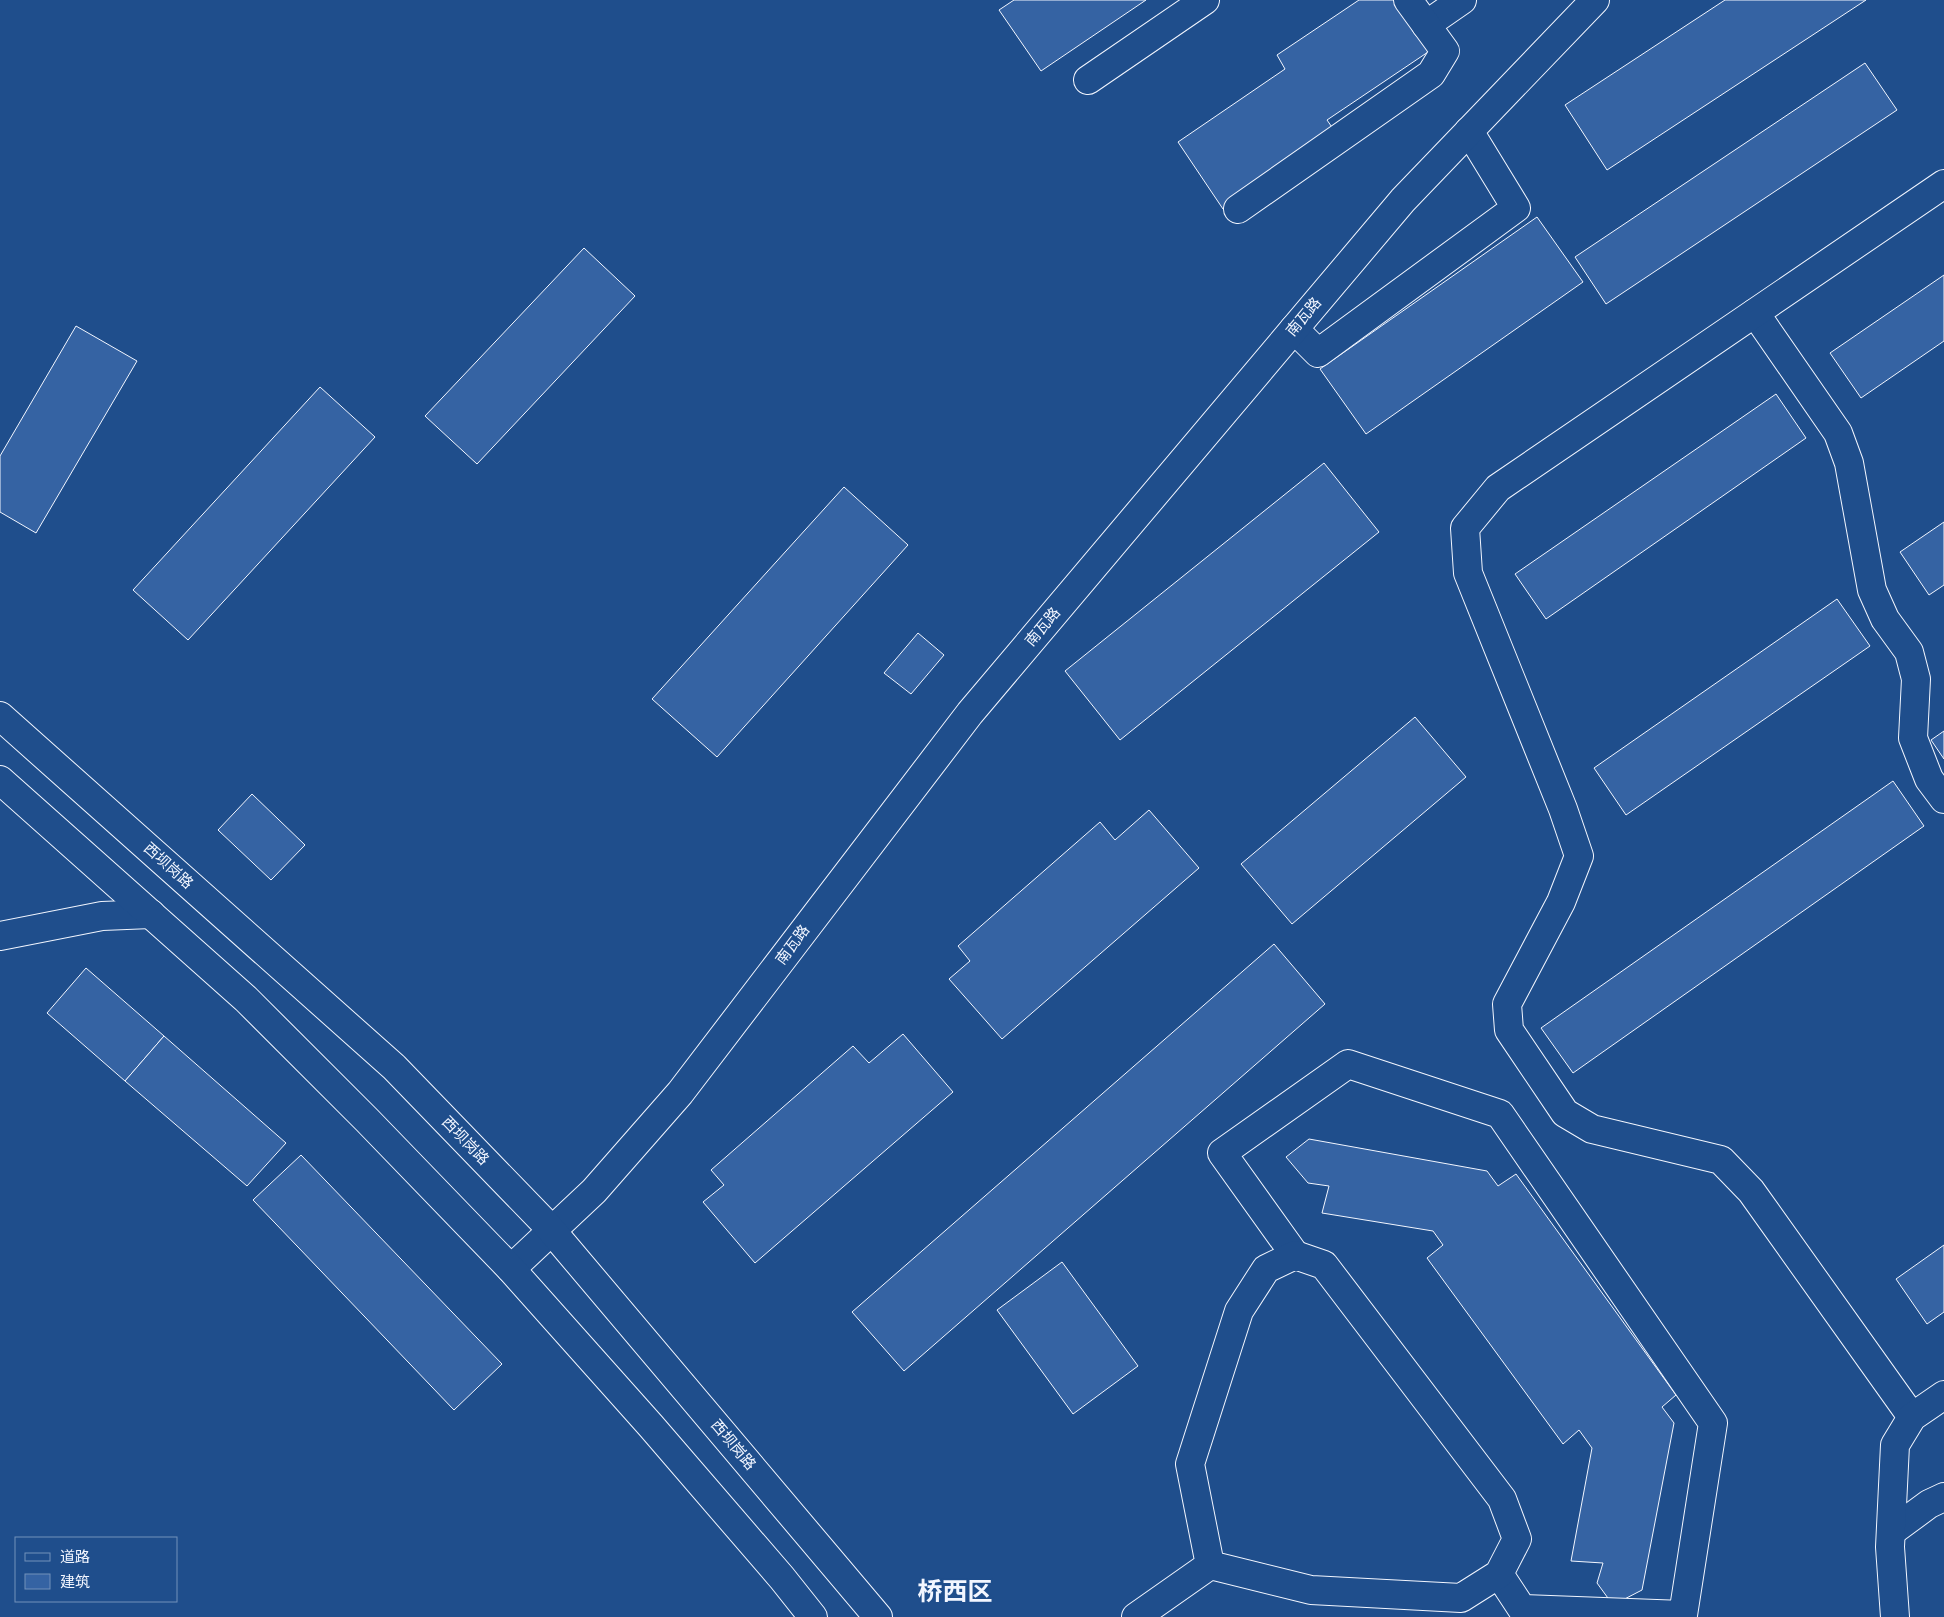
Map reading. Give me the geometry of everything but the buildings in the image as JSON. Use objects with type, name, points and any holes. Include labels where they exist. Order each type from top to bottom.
[{"type":"street","points":[[1088,80],[1205,0]]},
{"type":"street","points":[[1238,209],[1431,74],[1445,51],[1408,0]]},
{"type":"street","points":[[1426,25],[1462,0]]},
{"type":"street","name":"南瓦路","points":[[511,1269],[594,1191],[680,1093],[970,713],[1403,200],[1595,0]]},
{"type":"street","points":[[1294,329],[1318,353],[1516,208],[1469,131]]},
{"type":"street","points":[[1912,1417],[1751,1191],[1721,1160],[1592,1128],[1565,1113],[1510,1030],[1507,1004],[1561,902],[1579,856],[1563,809],[1468,573],[1465,528],[1498,488],[1944,184]]},
{"type":"street","points":[[1755,312],[1838,433],[1849,463],[1872,590],[1885,619],[1909,652],[1916,679],[1913,738],[1929,779],[1944,799]]},
{"type":"street","name":"西坝岗路","points":[[0,716],[394,1067],[551,1230],[878,1617]]},
{"type":"street","points":[[0,780],[252,1006],[511,1269],[651,1426],[782,1578],[813,1617]]},
{"type":"street","points":[[0,936],[102,916],[150,914]]},
{"type":"street","points":[[1136,1617],[1210,1565],[1311,1590],[1461,1598],[1499,1574],[1517,1539],[1502,1499],[1324,1265],[1295,1256],[1222,1153],[1348,1064],[1500,1114],[1713,1422],[1683,1615],[1522,1609],[1499,1574]]},
{"type":"street","points":[[1210,1565],[1190,1464],[1239,1311],[1266,1269],[1295,1256]]},
{"type":"street","points":[[1895,1617],[1890,1547],[1895,1445],[1912,1417],[1944,1395]]},
{"type":"street","points":[[1891,1532],[1930,1504],[1944,1497]]},
{"type":"district","name":"桥西区","points":[[955,1592]]}]
